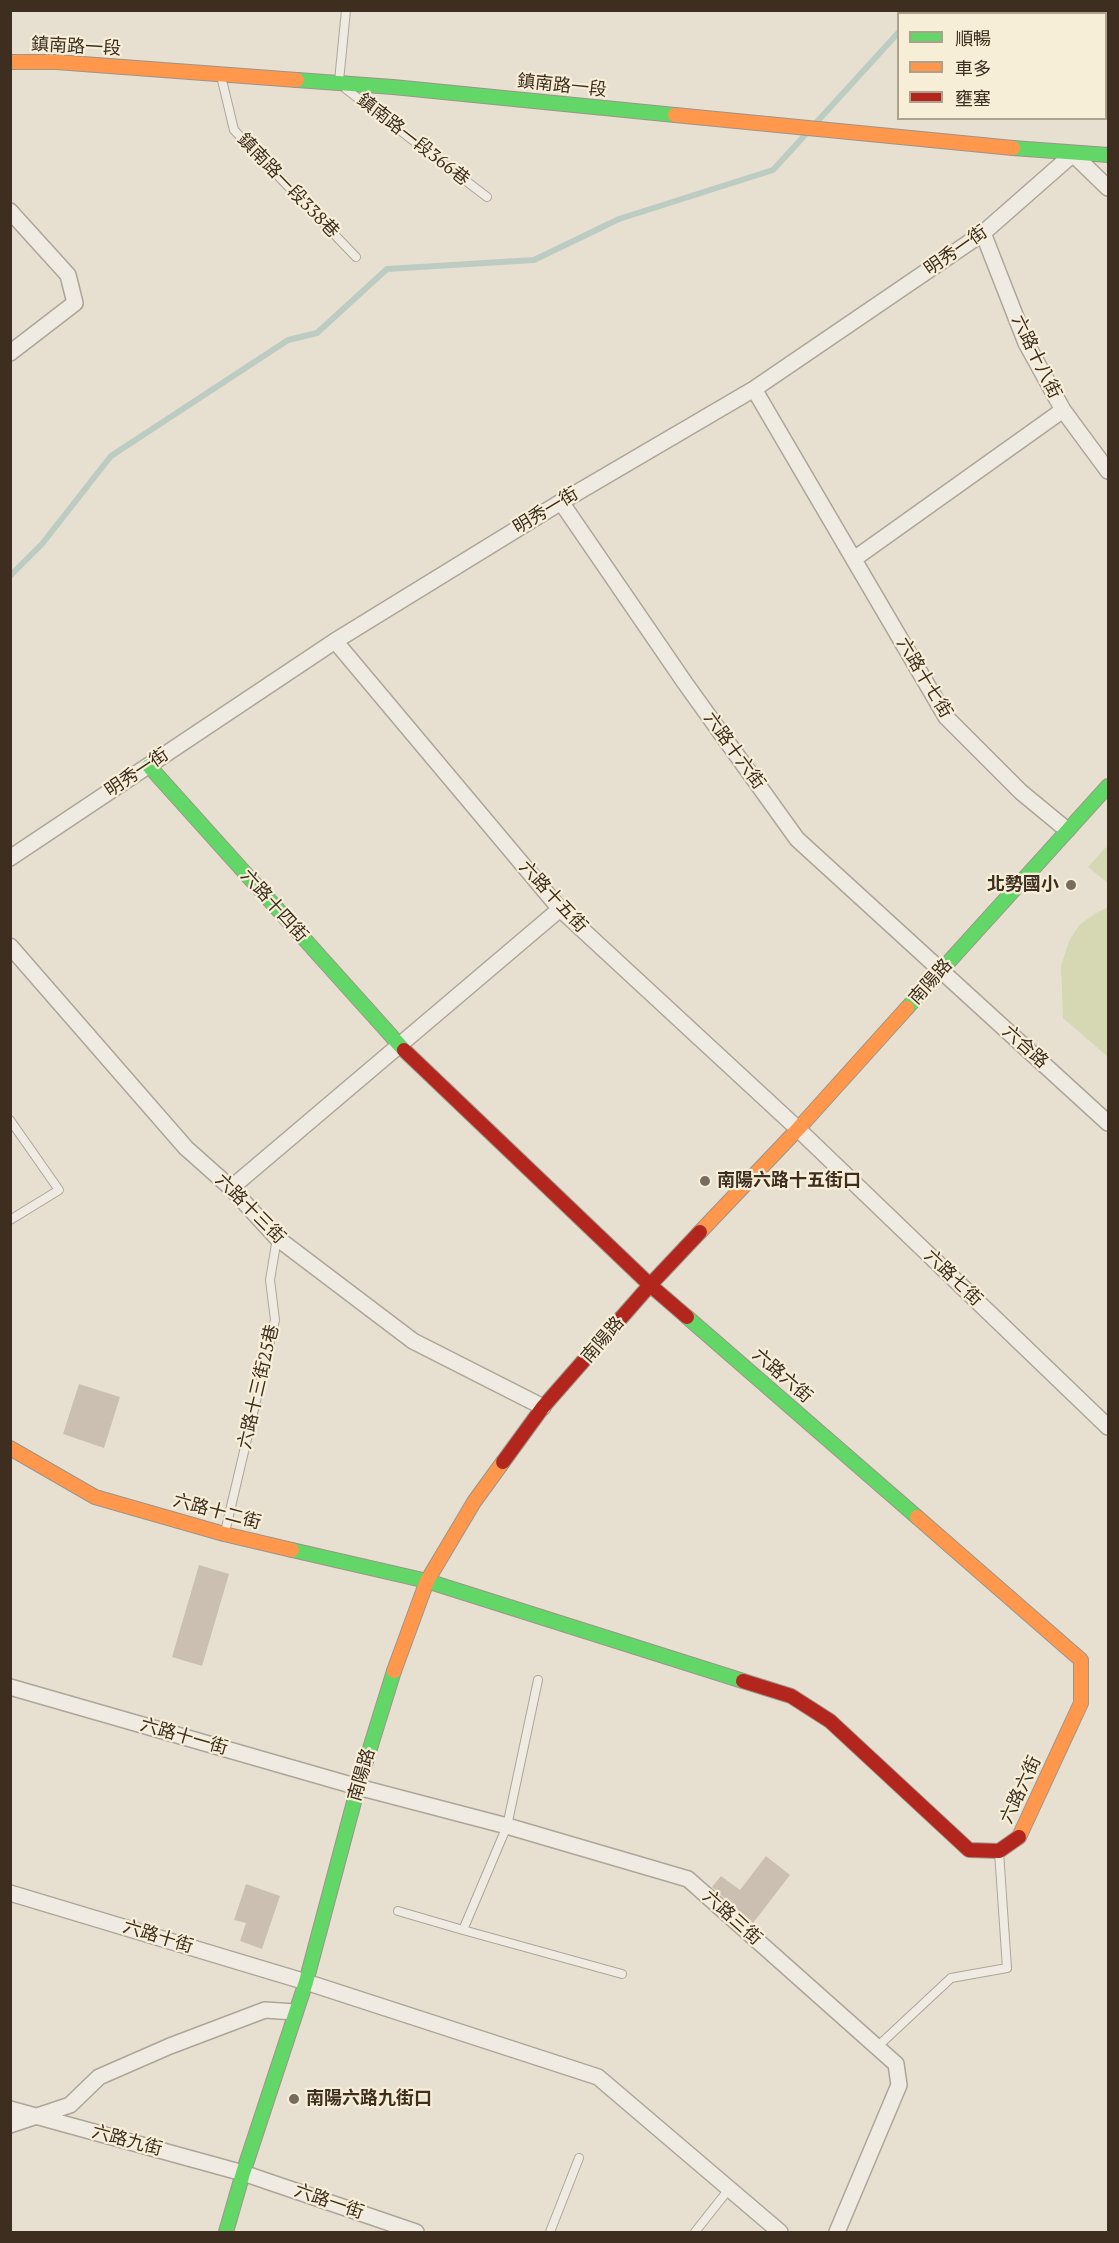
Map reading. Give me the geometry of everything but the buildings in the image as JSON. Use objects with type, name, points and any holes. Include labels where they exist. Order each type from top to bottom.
[{"type":"street","name":"鎮南路一段","points":[[10,62],[56,62],[339,83],[1073,154],[1108,155]]},
{"type":"street","points":[[1073,154],[1108,188]]},
{"type":"street","name":"明秀一街","points":[[10,858],[335,641],[561,502],[754,389],[983,233],[1073,154]]},
{"type":"street","points":[[10,211],[68,275],[75,303],[10,353]]},
{"type":"street","name":"六路十八街","points":[[983,233],[1026,343],[1063,410],[1108,471]]},
{"type":"street","name":"六路十七街","points":[[754,389],[946,717],[1021,792],[1067,830]]},
{"type":"street","points":[[854,559],[1063,410]]},
{"type":"street","name":"六路十六街","points":[[561,502],[685,683],[797,839],[942,971]]},
{"type":"street","name":"六路十五街","points":[[335,641],[560,909],[798,1129]]},
{"type":"street","name":"六路十四街","points":[[148,766],[399,1046],[650,1286]]},
{"type":"street","name":"南陽路","points":[[226,2232],[306,1982],[384,1699],[427,1581],[474,1502],[543,1407],[650,1286],[798,1129],[1108,786]]},
{"type":"street","points":[[231,1188],[560,909]]},
{"type":"street","name":"六路十三街","points":[[10,946],[186,1148],[231,1188],[277,1238],[413,1341],[543,1407]]},
{"type":"street","name":"六合路","points":[[942,971],[1108,1123]]},
{"type":"street","name":"六路七街","points":[[798,1129],[1108,1427]]},
{"type":"street","name":"六路六街","points":[[650,1286],[1080,1660],[1081,1703],[1018,1838],[999,1851]]},
{"type":"street","name":"六路十二街","points":[[10,1448],[95,1497],[224,1534],[427,1581]]},
{"type":"street","points":[[427,1581],[791,1696],[830,1721],[969,1850],[999,1851]]},
{"type":"street","name":"六路十一街","points":[[10,1687],[358,1788]]},
{"type":"street","name":"六路三街","points":[[358,1788],[507,1826],[688,1879],[897,2064],[899,2085],[837,2232]]},
{"type":"street","name":"六路十街","points":[[10,1893],[306,1982]]},
{"type":"street","points":[[306,1982],[598,2077],[780,2232]]},
{"type":"street","points":[[10,2125],[70,2105],[99,2077],[170,2046],[265,2010],[295,2012]]},
{"type":"street","name":"六路九街","points":[[10,2109],[243,2173]]},
{"type":"street","name":"六路一街","points":[[243,2173],[395,2229],[416,2232]]},
{"type":"lane","points":[[339,83],[346,10]]},
{"type":"lane","name":"鎮南路一段338巷","points":[[221,75],[234,130],[356,256]]},
{"type":"lane","name":"鎮南路一段366巷","points":[[339,83],[487,197]]},
{"type":"lane","points":[[10,1120],[59,1190],[10,1220]]},
{"type":"lane","name":"六路十三街25巷","points":[[224,1534],[275,1320],[270,1280],[277,1238]]},
{"type":"lane","points":[[463,1930],[507,1826],[538,1680]]},
{"type":"lane","points":[[877,2047],[951,1978],[1008,1968],[999,1851]]},
{"type":"lane","points":[[398,1911],[622,1974]]},
{"type":"lane","points":[[550,2232],[579,2158]]},
{"type":"lane","points":[[695,2232],[729,2189]]},
{"type":"green space","points":[[1106,847],[1108,849],[1108,883],[1088,867]]},
{"type":"green space","points":[[1108,907],[1108,1057],[1063,1018],[1061,966],[1069,941],[1079,925]]},
{"type":"waterway","points":[[815,124],[897,34]]},
{"type":"waterway","points":[[10,576],[42,544],[111,456],[288,340],[317,333],[387,269],[534,260],[619,219],[773,170],[806,134]]},
{"type":"traffic: fast","points":[[297,80],[393,87],[675,115]]},
{"type":"traffic: fast","points":[[1013,148],[1108,155]]},
{"type":"traffic: fast","points":[[149,766],[404,1050]]},
{"type":"traffic: fast","points":[[907,1008],[1108,786]]},
{"type":"traffic: fast","points":[[687,1317],[917,1517]]},
{"type":"traffic: fast","points":[[292,1550],[427,1581],[743,1681]]},
{"type":"traffic: fast","points":[[226,2232],[306,1982],[358,1787],[394,1671]]},
{"type":"traffic: slow","points":[[10,62],[56,62],[297,80]]},
{"type":"traffic: slow","points":[[675,115],[1013,148]]},
{"type":"traffic: slow","points":[[700,1232],[798,1129],[907,1008]]},
{"type":"traffic: slow","points":[[10,1448],[95,1497],[224,1534],[292,1550]]},
{"type":"traffic: slow","points":[[394,1671],[427,1581],[474,1502],[503,1462]]},
{"type":"traffic: slow","points":[[917,1517],[1081,1660],[1081,1703],[1019,1837]]},
{"type":"traffic: jam","points":[[404,1050],[650,1285],[687,1317]]},
{"type":"traffic: jam","points":[[503,1462],[543,1407],[650,1285],[700,1232]]},
{"type":"traffic: jam","points":[[743,1681],[791,1696],[830,1721],[969,1850],[999,1851],[1019,1837]]},
{"type":"place","name":"北勢國小","points":[[1071,885]]},
{"type":"place","name":"南陽六路十五街口","points":[[705,1181]]},
{"type":"place","name":"南陽六路九街口","points":[[294,2099]]}]
